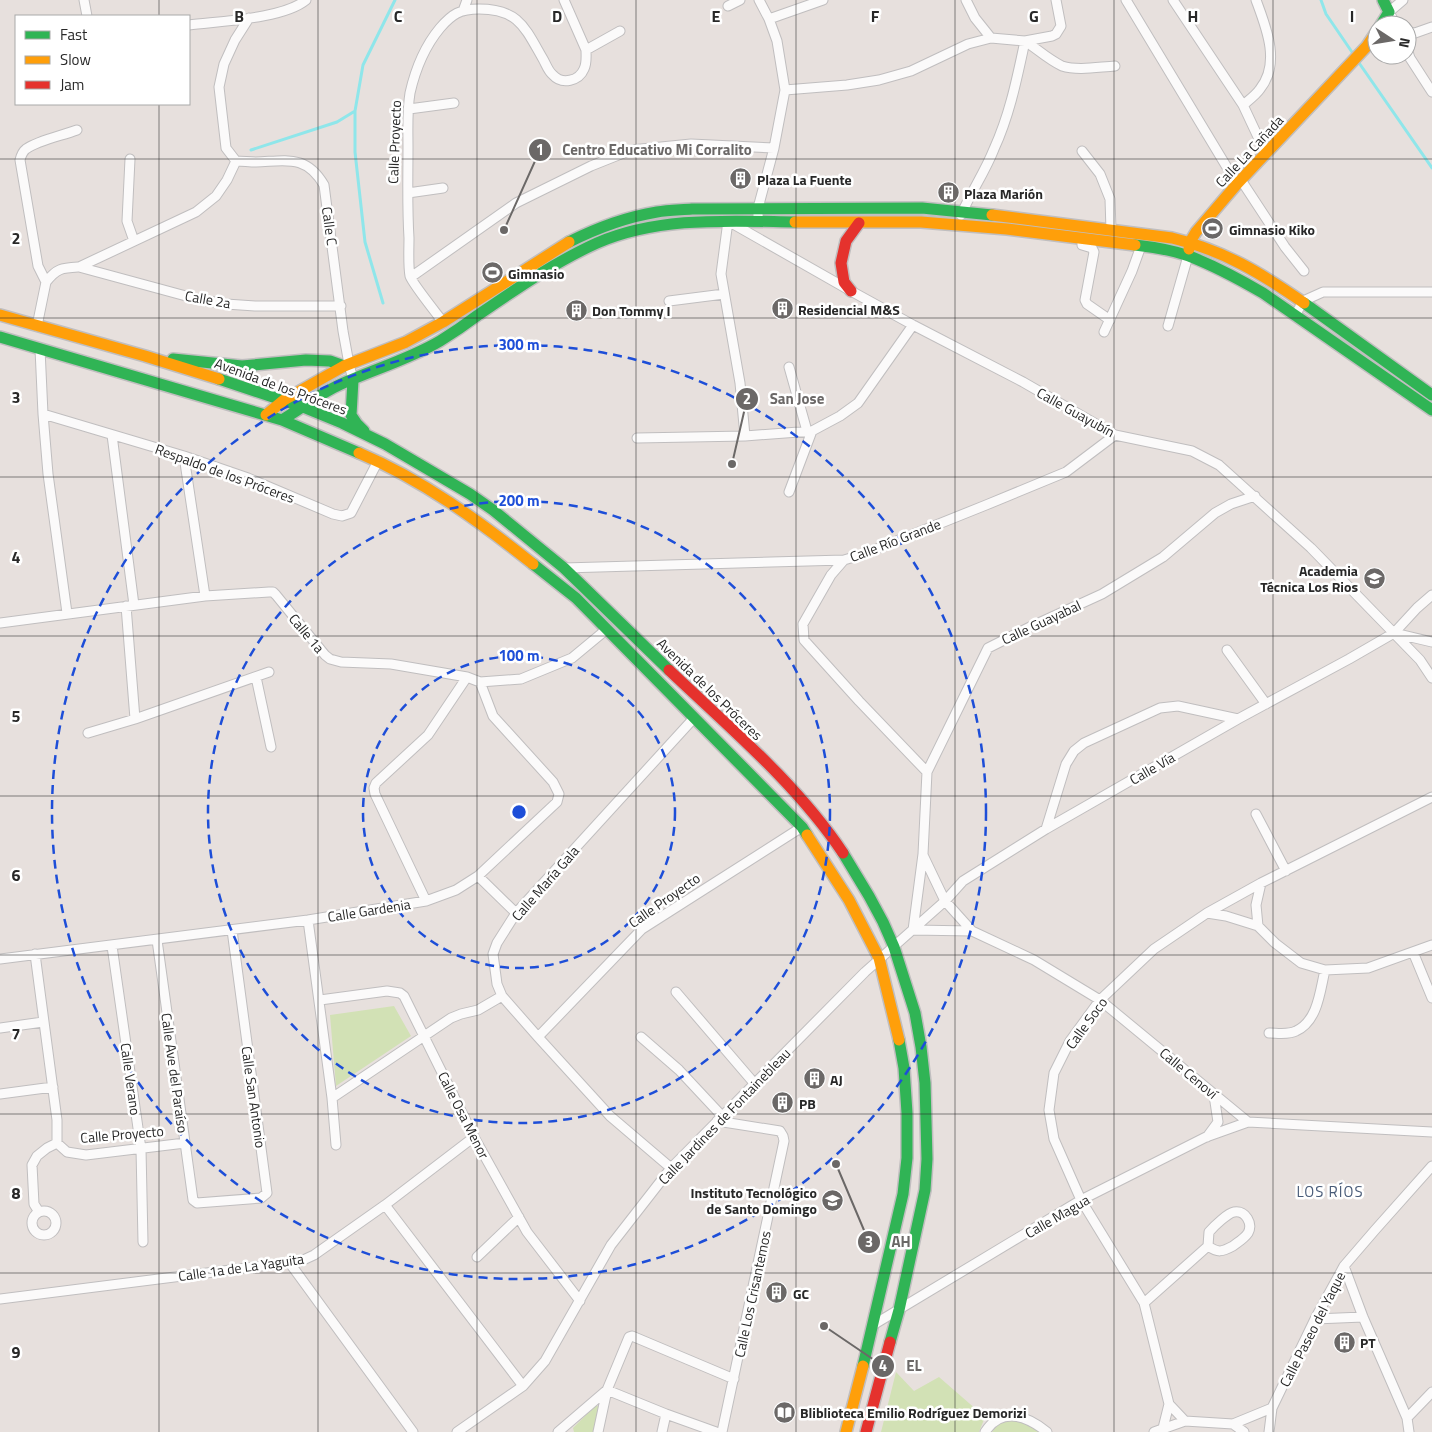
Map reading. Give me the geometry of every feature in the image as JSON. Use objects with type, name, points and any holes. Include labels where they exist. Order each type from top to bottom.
[{"type":"main road","points":[[1383,0],[1389,12],[1387,15]]},
{"type":"main road","name":"Calle La Cañada","points":[[1188,256],[1190,242],[1196,232],[1239,182],[1367,46]]},
{"type":"main road","points":[[266,415],[284,400],[346,365],[406,342],[443,322],[566,243],[598,228],[628,218],[658,212],[692,209],[922,208],[962,211],[1172,238],[1190,242],[1220,252],[1250,267],[1303,301],[1432,395]]},
{"type":"main road","points":[[282,420],[335,387],[420,351],[450,334],[522,284],[568,257],[599,242],[630,232],[658,226],[728,221],[921,222],[956,224],[1141,246],[1188,256],[1235,277],[1263,294],[1432,410]]},
{"type":"main road","points":[[851,292],[844,282],[841,263],[846,241],[860,223]]},
{"type":"main road","name":"Avenida de los Próceres","points":[[0,315],[145,356],[303,407],[370,437],[470,494],[493,510],[564,568],[766,763],[831,836],[870,896],[894,947],[915,1013],[925,1082],[927,1122],[925,1190],[899,1310],[866,1432]]},
{"type":"main road","points":[[443,322],[450,334]]},
{"type":"main road","points":[[0,337],[282,420],[378,461],[445,499],[486,527],[576,598],[802,827],[849,900],[879,958],[898,1028],[904,1068],[907,1158],[903,1194],[846,1432]]},
{"type":"main road","points":[[145,356],[242,366],[306,360],[330,361],[346,365]]},
{"type":"main road","points":[[353,380],[351,415],[370,437]]},
{"type":"street","points":[[84,0],[87,15]]},
{"type":"street","points":[[190,25],[278,13],[299,6],[306,0]]},
{"type":"street","points":[[467,0],[464,10],[488,9],[511,16],[520,22],[526,29],[551,74],[561,80],[568,81],[580,75],[585,68],[586,50],[564,0]]},
{"type":"street","points":[[728,6],[740,0]]},
{"type":"street","points":[[758,222],[758,208],[774,148],[785,90],[777,41],[769,19],[759,0]]},
{"type":"street","points":[[769,19],[823,0]]},
{"type":"street","points":[[966,0],[975,18],[991,38]]},
{"type":"street","points":[[785,90],[847,85],[879,80],[911,71],[968,44],[991,38],[1025,41],[1052,36],[1059,31],[1061,22],[1056,0]]},
{"type":"street","points":[[1126,0],[1239,182],[1304,271]]},
{"type":"street","points":[[1173,0],[1243,106],[1266,154]]},
{"type":"street","points":[[1243,106],[1260,89],[1268,76],[1271,63],[1271,50],[1256,0]]},
{"type":"street","points":[[1391,15],[1389,12],[1403,0]]},
{"type":"street","name":"Calle Proyecto","points":[[410,277],[408,109],[411,92],[425,51],[435,34],[448,19],[464,10]]},
{"type":"street","points":[[37,326],[46,282],[57,270],[79,267],[196,212],[216,196],[227,180],[236,161],[226,148],[218,87],[224,64],[235,40],[249,18]]},
{"type":"street","points":[[1417,32],[1432,27]]},
{"type":"street","points":[[586,50],[620,31]]},
{"type":"street","points":[[1025,41],[1062,66],[1077,68],[1115,66]]},
{"type":"street","points":[[956,224],[994,151],[1004,125],[1012,100],[1025,41]]},
{"type":"street","points":[[1415,65],[1432,92]]},
{"type":"street","points":[[408,109],[454,103]]},
{"type":"street","points":[[46,282],[38,266],[20,160],[21,154],[24,150],[45,141],[77,130]]},
{"type":"street","points":[[443,322],[410,277],[516,203],[591,166],[631,150],[691,144],[774,148]]},
{"type":"street","points":[[1082,151],[1100,174],[1110,199],[1111,230]]},
{"type":"street","points":[[130,158],[128,221],[134,241]]},
{"type":"street","name":"Calle C","points":[[236,161],[284,160],[304,164],[318,174],[324,185],[346,365],[353,380]]},
{"type":"street","points":[[408,193],[443,188]]},
{"type":"street","points":[[728,221],[721,274],[740,383],[745,436]]},
{"type":"street","name":"Calle Guayubín","points":[[728,221],[851,292],[1023,382],[1115,435],[1192,451],[1219,465],[1311,548],[1420,660],[1432,678]]},
{"type":"street","points":[[1082,238],[1082,245],[1092,248],[1094,252],[1085,300],[1110,320]]},
{"type":"street","points":[[1104,332],[1132,271],[1141,246]]},
{"type":"street","points":[[1168,326],[1188,256]]},
{"type":"street","name":"Calle 2a","points":[[79,267],[196,298],[226,304],[340,306]]},
{"type":"street","points":[[1295,316],[1303,301],[1323,292],[1432,292]]},
{"type":"street","points":[[670,301],[724,294]]},
{"type":"street","points":[[637,438],[745,436],[809,431],[840,416],[858,402],[913,325]]},
{"type":"street","points":[[40,349],[48,474],[67,613]]},
{"type":"street","points":[[789,367],[809,431],[789,492]]},
{"type":"street","name":"Respaldo de los Próceres","points":[[43,414],[184,456],[248,478],[333,514],[342,516],[351,513],[378,461]]},
{"type":"street","points":[[112,435],[130,605],[135,719]]},
{"type":"street","name":"Calle Río Grande","points":[[564,568],[844,560],[1066,472],[1115,435]]},
{"type":"street","points":[[184,456],[205,596]]},
{"type":"street","name":"Calle Guayabal","points":[[913,930],[923,854],[927,772],[988,648],[1102,594],[1163,557],[1215,513],[1231,504],[1255,496]]},
{"type":"street","points":[[844,560],[831,574],[804,624],[804,640],[927,772]]},
{"type":"street","name":"Calle 1a","points":[[0,623],[205,596],[273,592],[330,659],[342,662],[391,664],[480,682],[521,679],[530,676],[572,658],[607,629]]},
{"type":"street","name":"Calle Vía","points":[[894,947],[945,901],[963,881],[1046,829],[1238,719],[1349,660],[1394,633],[1432,595]]},
{"type":"street","points":[[1394,633],[1432,642]]},
{"type":"street","points":[[1227,650],[1266,704]]},
{"type":"street","points":[[88,732],[135,719],[269,672]]},
{"type":"street","points":[[256,678],[271,747]]},
{"type":"street","points":[[426,901],[375,794],[374,788],[376,783],[428,735],[467,678]]},
{"type":"street","name":"Calle Gardenia","points":[[0,959],[308,920],[426,901],[456,890],[478,876],[557,802],[559,794],[554,782],[493,716],[480,682]]},
{"type":"street","points":[[1046,829],[1066,764],[1074,751],[1084,743],[1160,708],[1178,706],[1238,719]]},
{"type":"street","name":"Calle María Gala","points":[[671,1168],[610,1116],[502,996],[497,984],[493,954],[496,944],[516,913],[694,718]]},
{"type":"street","name":"Calle Soco","points":[[1185,1422],[1169,1404],[1144,1303],[1081,1200],[1054,1139],[1049,1110],[1054,1073],[1070,1041],[1100,1000],[1154,949],[1207,913],[1261,883],[1432,797]]},
{"type":"street","points":[[1256,814],[1286,870]]},
{"type":"street","name":"Calle Proyecto","points":[[538,1037],[642,929],[802,827]]},
{"type":"street","points":[[923,854],[945,901],[972,931]]},
{"type":"street","points":[[478,876],[516,913]]},
{"type":"street","points":[[1258,926],[1256,905],[1261,883]]},
{"type":"street","points":[[1207,913],[1226,916],[1258,926],[1275,943],[1301,963],[1325,970],[1368,968],[1432,945]]},
{"type":"street","points":[[308,920],[320,1000],[336,1145]]},
{"type":"street","name":"Calle San Antonio","points":[[197,1203],[261,1198],[267,1192],[232,930]]},
{"type":"street","points":[[913,930],[972,931]]},
{"type":"street","name":"Calle Cenoví","points":[[972,931],[1034,960],[1100,1000],[1248,1122]]},
{"type":"street","name":"Calle Ave del Paraíso","points":[[157,940],[193,1200],[197,1203]]},
{"type":"street","name":"Calle Verano","points":[[112,946],[141,1149],[143,1242]]},
{"type":"street","name":"Calle Jardines de Fontainebleau","points":[[460,1431],[523,1386],[545,1361],[611,1245],[671,1168],[879,958],[894,947]]},
{"type":"street","points":[[1413,952],[1432,998]]},
{"type":"street","points":[[35,954],[53,1087],[57,1144],[47,1148],[37,1156],[32,1165],[34,1204],[39,1212]]},
{"type":"street","points":[[1269,1033],[1295,1032],[1313,1017],[1325,970]]},
{"type":"street","name":"Calle Osa Menor","points":[[320,1000],[386,991],[400,993],[404,996],[474,1137],[527,1232],[580,1301]]},
{"type":"street","points":[[676,992],[754,1083]]},
{"type":"street","points":[[332,1098],[451,1018],[478,1010],[502,996]]},
{"type":"street","points":[[0,1028],[43,1022]]},
{"type":"street","points":[[641,1038],[679,1070],[720,1119]]},
{"type":"street","points":[[0,1094],[53,1087]]},
{"type":"street","points":[[1206,1137],[1218,1122],[1214,1095]]},
{"type":"street","name":"Calle Los Crisantemos","points":[[720,1119],[780,1131],[784,1136],[722,1432]]},
{"type":"street","points":[[1248,1122],[1432,1132]]},
{"type":"street","name":"Calle Magua","points":[[873,1325],[1081,1200],[1206,1137],[1248,1122]]},
{"type":"street","name":"Calle 1a de La Yaguita","points":[[0,1298],[300,1261],[314,1256],[474,1137]]},
{"type":"street","name":"Calle Proyecto","points":[[57,1144],[67,1152],[86,1155],[185,1143]]},
{"type":"street","name":"Calle Paseo del Yaque","points":[[1269,1432],[1272,1408],[1315,1319],[1344,1266],[1432,1166]]},
{"type":"street","points":[[385,1205],[523,1386]]},
{"type":"street","points":[[1144,1303],[1208,1246],[1209,1232],[1230,1213],[1240,1212],[1247,1217],[1250,1223],[1249,1231],[1245,1238],[1225,1251],[1216,1251],[1208,1246]]},
{"type":"street","points":[[478,1257],[519,1217]]},
{"type":"street","points":[[289,1262],[413,1432]]},
{"type":"street","points":[[1344,1266],[1363,1316],[1407,1418],[1409,1432]]},
{"type":"street","points":[[1315,1319],[1363,1316]]},
{"type":"street","points":[[598,1432],[607,1390],[629,1337],[632,1336],[734,1379]]},
{"type":"street","points":[[607,1390],[716,1432]]},
{"type":"street","points":[[558,1432],[607,1390]]},
{"type":"street","points":[[1407,1418],[1432,1392]]},
{"type":"street","name":"Calle Soco","points":[[1163,1428],[1169,1404]]},
{"type":"street","points":[[1154,1432],[1185,1422],[1232,1424],[1272,1408]]},
{"type":"street","points":[[662,1432],[666,1414]]},
{"type":"street","points":[[985,1432],[994,1421],[1006,1416],[1014,1416],[1032,1422],[1047,1432]]},
{"type":"street","points":[[1232,1424],[1244,1432]]},
{"type":"green space","points":[[394,1006],[411,1036],[336,1086],[330,1015]]},
{"type":"green space","points":[[896,1372],[914,1391],[939,1377],[985,1417],[979,1432],[881,1432]]},
{"type":"green space","points":[[596,1405],[599,1407],[594,1432],[574,1432],[573,1428]]},
{"type":"green space","points":[[1012,1419],[1028,1425],[1039,1432],[992,1432],[1001,1423]]},
{"type":"waterway","points":[[383,303],[365,242],[355,152],[355,111],[363,65],[395,0]]},
{"type":"waterway","points":[[1321,0],[1326,14],[1354,55]]},
{"type":"waterway","points":[[1357,60],[1432,168]]},
{"type":"waterway","points":[[251,150],[337,122],[355,111]]},
{"type":"traffic: fast","points":[[1383,0],[1389,12],[1387,15]]},
{"type":"traffic: fast","points":[[569,242],[623,220],[645,214],[674,210],[922,208],[992,215]]},
{"type":"traffic: fast","points":[[282,420],[337,386],[428,348],[536,276],[597,243],[621,234],[670,224],[720,221],[795,222]]},
{"type":"traffic: fast","points":[[1135,245],[1176,252],[1218,268],[1263,293],[1432,410]]},
{"type":"traffic: fast","points":[[1304,303],[1432,395]]},
{"type":"traffic: fast","points":[[0,337],[282,420],[359,453]]},
{"type":"traffic: fast","points":[[173,359],[242,366],[306,360],[330,361],[344,366]]},
{"type":"traffic: fast","points":[[219,379],[303,407],[342,423],[385,444],[470,494],[493,510],[564,568],[669,670]]},
{"type":"traffic: fast","points":[[353,380],[351,415],[364,431]]},
{"type":"traffic: fast","points":[[533,564],[576,598],[802,827],[807,835]]},
{"type":"traffic: fast","points":[[843,853],[869,896],[894,947],[915,1013],[925,1083],[927,1159],[925,1190],[899,1310],[890,1342]]},
{"type":"traffic: fast","points":[[863,1366],[903,1194],[907,1158],[904,1068],[899,1040]]},
{"type":"traffic: slow","points":[[1189,249],[1190,242],[1196,232],[1237,184],[1367,46]]},
{"type":"traffic: slow","points":[[992,215],[1172,238],[1191,243],[1225,256],[1257,272],[1304,303]]},
{"type":"traffic: slow","points":[[795,222],[921,222],[1007,229],[1135,245]]},
{"type":"traffic: slow","points":[[266,415],[284,400],[344,366],[406,342],[443,322],[569,242]]},
{"type":"traffic: slow","points":[[0,315],[219,379]]},
{"type":"traffic: slow","points":[[359,453],[406,476],[450,502],[533,564]]},
{"type":"traffic: slow","points":[[807,835],[849,900],[879,958],[899,1040]]},
{"type":"traffic: slow","points":[[846,1432],[863,1366]]},
{"type":"traffic: jam","points":[[851,291],[844,282],[841,263],[846,241],[859,223]]},
{"type":"traffic: jam","points":[[669,670],[784,780],[805,803],[843,853]]},
{"type":"traffic: jam","points":[[866,1432],[890,1342]]},
{"type":"place","name":"Plaza La Fuente","points":[[741,179]]},
{"type":"place","name":"Plaza Marión","points":[[948,193]]},
{"type":"place","name":"Gimnasio Kiko","points":[[1213,229]]},
{"type":"place","name":"Centro Educativo Mi Corralito","points":[[504,230]]},
{"type":"place","name":"Gimnasio","points":[[492,273]]},
{"type":"place","name":"Residencial M&S","points":[[782,309]]},
{"type":"place","name":"Don Tommy I","points":[[576,310]]},
{"type":"place","name":"San Jose","points":[[732,464]]},
{"type":"place","name":"Academia Técnica Los Rios","points":[[1374,578]]},
{"type":"place","name":"AJ","points":[[814,1079]]},
{"type":"place","name":"PB","points":[[783,1103]]},
{"type":"place","name":"AH","points":[[836,1164]]},
{"type":"place","name":"Instituto Tecnológico de Santo Domingo","points":[[833,1200]]},
{"type":"place","name":"GC","points":[[777,1293]]},
{"type":"place","name":"EL","points":[[824,1326]]},
{"type":"place","name":"PT","points":[[1344,1342]]},
{"type":"place","name":"Bliblioteca Emilio Rodríguez Demorizi","points":[[784,1412]]},
{"type":"district","name":"LOS RÍOS","points":[[1330,1191]]}]
